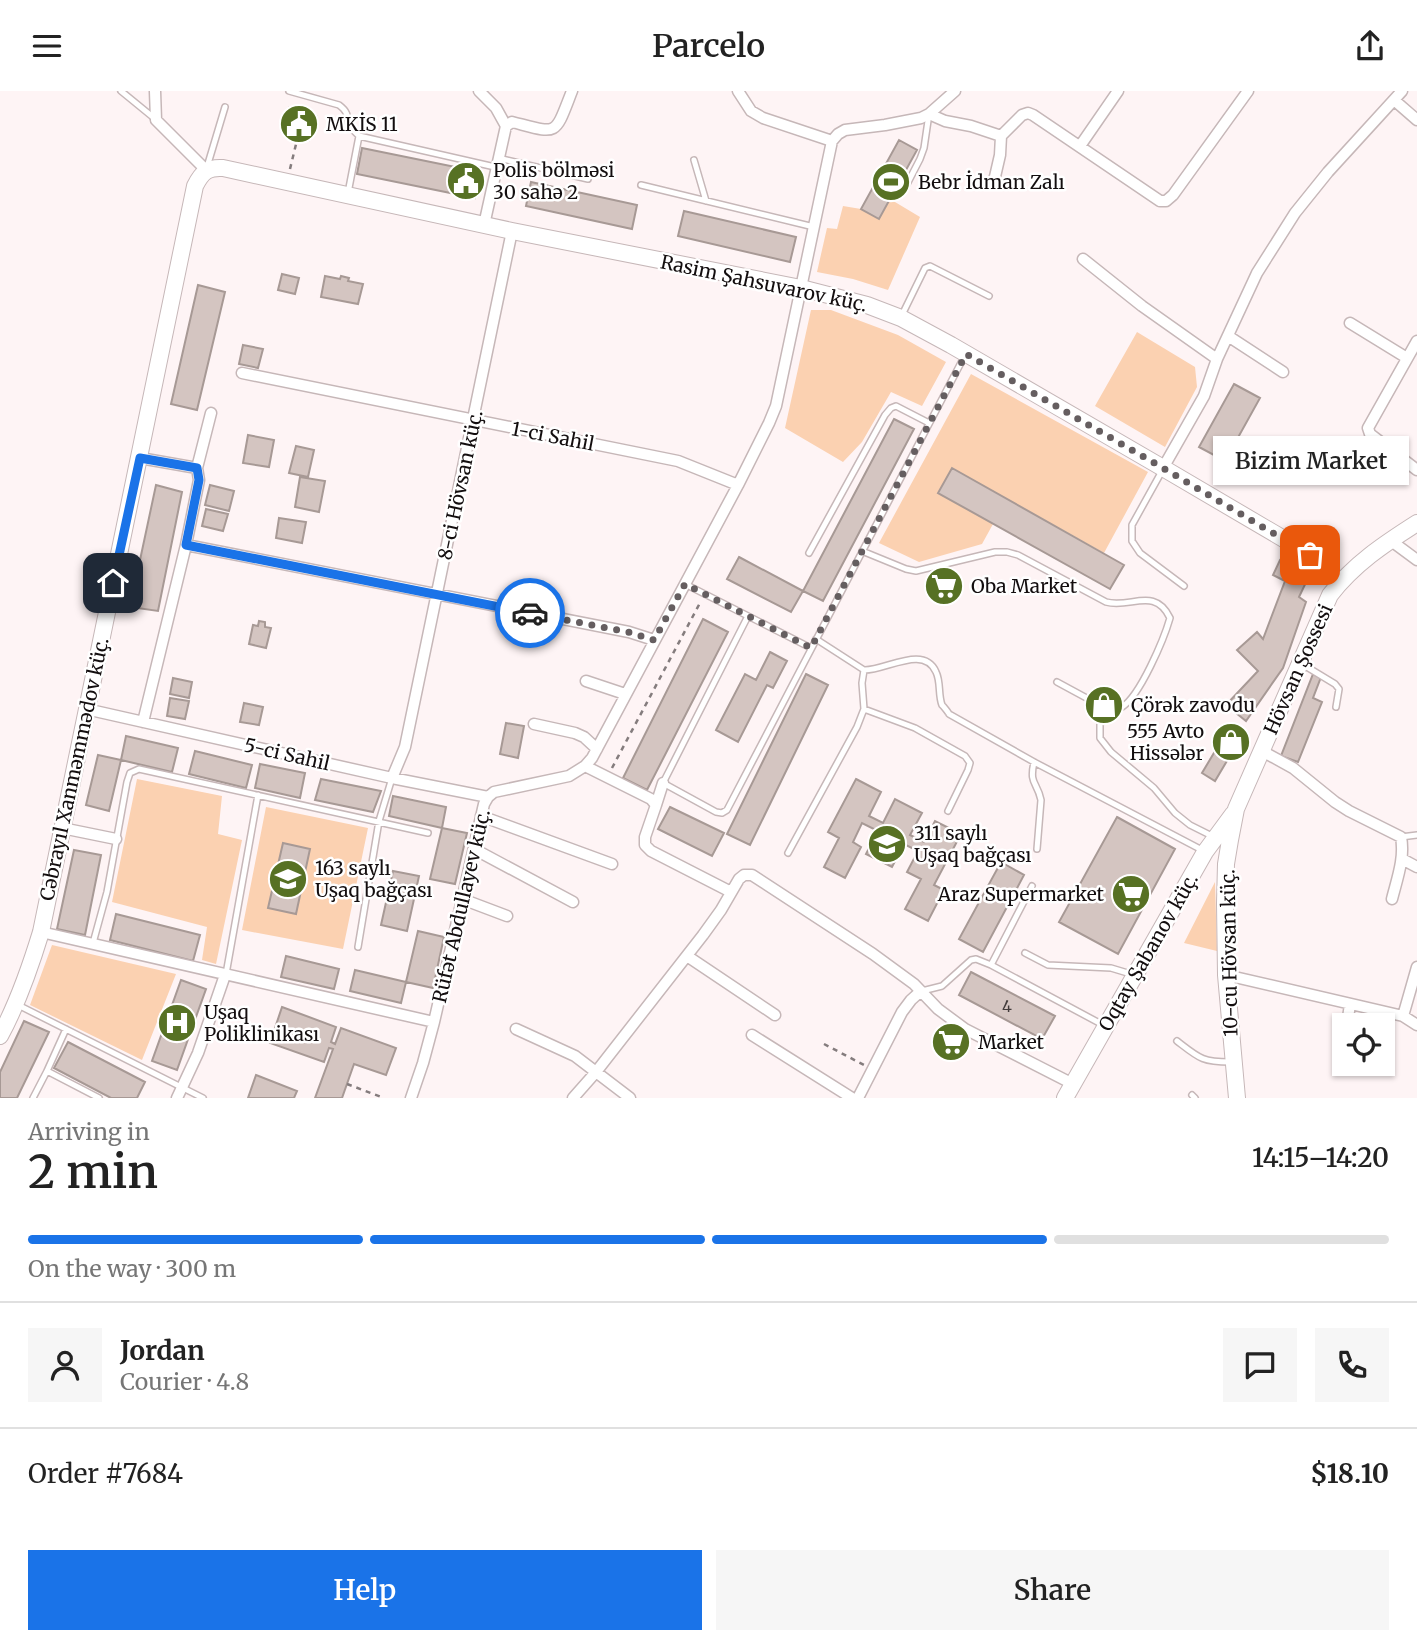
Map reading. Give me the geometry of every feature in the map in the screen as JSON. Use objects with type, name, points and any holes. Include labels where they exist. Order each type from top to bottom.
[{"type":"street","points":[[155,91],[156,120],[206,170]]},
{"type":"street","points":[[479,91],[496,108],[506,126]]},
{"type":"street","points":[[484,225],[506,126],[512,122],[547,131],[554,129],[560,122],[572,91]]},
{"type":"street","points":[[738,91],[751,111],[763,118],[832,141],[845,129],[904,122],[929,114],[955,91]]},
{"type":"street","points":[[1080,146],[1118,91]]},
{"type":"street","points":[[994,181],[1001,136],[1022,115],[1028,113],[1160,201],[1167,201],[1248,91]]},
{"type":"street","points":[[1163,468],[1204,396],[1217,359],[1257,273],[1295,213],[1328,172],[1402,91]]},
{"type":"street","points":[[1394,100],[1417,120]]},
{"type":"street","points":[[929,114],[1001,136]]},
{"type":"street","name":"Rüfət Abdullayev küç.","points":[[411,1098],[434,1022],[484,804],[494,792],[569,776],[584,766],[597,749],[769,423],[776,406],[832,141]]},
{"type":"street","name":"Rasim Şahsuvarov küç.","points":[[206,170],[223,168],[512,231],[801,288],[867,305],[901,318],[1163,468],[1302,550],[1340,582]]},
{"type":"street","name":"Cəbrayıl Xanməmmədov küç.","points":[[0,1036],[32,961],[41,932],[195,185],[206,170]]},
{"type":"street","name":"8-ci Hövsan küç.","points":[[391,778],[405,747],[512,231]]},
{"type":"street","points":[[1083,258],[1142,306],[1217,359]]},
{"type":"street","points":[[1350,323],[1407,358]]},
{"type":"street","points":[[1228,336],[1283,372]]},
{"type":"street","points":[[1417,341],[1368,428],[1370,434],[1379,442],[1417,470]]},
{"type":"street","name":"1-ci Sahil","points":[[242,373],[678,461],[738,485]]},
{"type":"street","points":[[143,722],[186,545],[199,480],[197,468],[211,413]]},
{"type":"street","points":[[140,458],[197,468]]},
{"type":"street","name":"Hövsan Şossesi","points":[[1236,809],[1324,608],[1340,582],[1351,570],[1390,540],[1417,523]]},
{"type":"street","points":[[1390,540],[1417,560]]},
{"type":"street","points":[[186,545],[628,632],[654,640]]},
{"type":"street","points":[[586,681],[625,694]]},
{"type":"street","name":"5-ci Sahil","points":[[86,709],[391,778],[488,797]]},
{"type":"street","points":[[534,724],[575,733],[597,749]]},
{"type":"street","points":[[1262,751],[1293,768],[1349,811],[1401,837],[1402,859],[1392,899]]},
{"type":"street","points":[[584,766],[652,799],[656,805]]},
{"type":"street","points":[[663,783],[645,837],[645,845],[650,851],[731,891]]},
{"type":"street","name":"Oqtay Şabanov küç.","points":[[1069,1091],[1205,852],[1236,809]]},
{"type":"street","name":"10-cu Hövsan küç.","points":[[1236,809],[1230,840],[1225,903],[1227,975],[1237,1098]]},
{"type":"street","points":[[481,816],[612,864]]},
{"type":"street","points":[[62,828],[116,839]]},
{"type":"street","points":[[474,849],[573,902]]},
{"type":"street","points":[[1402,859],[1417,866]]},
{"type":"street","points":[[1195,870],[1210,862],[1217,862],[1226,878]]},
{"type":"street","points":[[573,1098],[687,956],[744,875],[752,875],[873,954],[914,984],[951,1020],[1069,1091]]},
{"type":"street","points":[[463,899],[507,916]]},
{"type":"street","points":[[41,932],[434,1022]]},
{"type":"street","points":[[687,956],[775,1015]]},
{"type":"street","points":[[1403,1016],[1417,967]]},
{"type":"street","points":[[177,1098],[198,1053],[225,975]]},
{"type":"street","points":[[1227,975],[1403,1016],[1417,1025]]},
{"type":"street","points":[[858,1098],[902,1012],[922,991]]},
{"type":"street","points":[[1348,1013],[1350,1004]]},
{"type":"street","points":[[516,1029],[575,1056],[630,1098]]},
{"type":"street","points":[[752,1035],[852,1098]]},
{"type":"lane","points":[[121,91],[156,120]]},
{"type":"lane","points":[[289,91],[339,104],[348,114],[349,127],[359,136],[348,196]]},
{"type":"lane","points":[[206,170],[225,107]]},
{"type":"lane","points":[[904,190],[924,148],[929,114]]},
{"type":"lane","points":[[359,136],[588,179]]},
{"type":"lane","points":[[694,160],[706,201]]},
{"type":"lane","points":[[641,185],[814,227]]},
{"type":"lane","points":[[901,318],[925,268],[930,266],[989,296]]},
{"type":"lane","points":[[748,615],[663,783],[722,813],[727,810],[966,354]]},
{"type":"lane","points":[[809,553],[891,408],[896,406],[929,423]]},
{"type":"lane","points":[[1163,468],[1132,525],[1132,541],[1140,553],[1184,586]]},
{"type":"lane","points":[[862,551],[916,571],[995,552],[1007,552],[1018,555],[1106,602],[1115,605],[1143,599],[1153,601],[1166,609],[1170,618],[1165,635],[1142,682],[1123,706],[1105,708],[1057,682]]},
{"type":"lane","points":[[685,584],[811,648]]},
{"type":"lane","points":[[816,639],[864,670],[915,658],[928,662],[936,671],[942,705],[949,714],[1205,852]]},
{"type":"lane","points":[[1300,662],[1335,684],[1339,689],[1336,707]]},
{"type":"lane","points":[[788,853],[857,727],[864,709],[864,670]]},
{"type":"lane","points":[[1105,708],[1100,725],[1100,738],[1111,752],[1154,788],[1175,813],[1190,825],[1215,838]]},
{"type":"lane","points":[[864,709],[915,728],[965,756],[970,763],[968,770],[948,811]]},
{"type":"lane","points":[[1034,762],[1031,780],[1041,800],[1037,849]]},
{"type":"lane","points":[[93,944],[107,892],[127,782],[130,773],[138,769],[428,833]]},
{"type":"lane","points":[[358,947],[379,821],[391,778]]},
{"type":"lane","points":[[225,975],[258,795]]},
{"type":"lane","points":[[1401,837],[1417,835]]},
{"type":"lane","points":[[991,965],[1032,886]]},
{"type":"lane","points":[[1025,953],[1048,965],[1111,968],[1134,975]]},
{"type":"lane","points":[[922,991],[942,986],[971,960],[976,959],[1105,1026]]},
{"type":"lane","points":[[15,1004],[203,1098]]},
{"type":"lane","points":[[33,1098],[66,1029]]},
{"type":"lane","points":[[1177,1041],[1210,1062],[1233,1062]]},
{"type":"lane","points":[[47,1071],[99,1098]]},
{"type":"path","points":[[287,182],[298,136]]},
{"type":"path","points":[[607,777],[706,594]]},
{"type":"path","points":[[824,1044],[873,1070]]},
{"type":"path","points":[[347,1084],[384,1098]]},
{"type":"shaded area","points":[[890,199],[920,217],[888,290],[817,272],[827,228],[837,229],[843,206],[861,209],[879,218]]},
{"type":"shaded area","points":[[811,310],[831,310],[898,335],[946,362],[922,406],[891,392],[862,442],[843,462],[785,428]]},
{"type":"shaded area","points":[[1137,332],[1195,367],[1197,387],[1165,447],[1095,406]]},
{"type":"shaded area","points":[[971,374],[1148,472],[1104,553],[952,468],[938,493],[993,524],[982,544],[919,562],[879,543]]},
{"type":"shaded area","points":[[137,779],[222,796],[218,834],[242,840],[216,964],[202,960],[207,927],[112,902]]},
{"type":"shaded area","points":[[266,807],[368,828],[343,949],[242,930]]},
{"type":"shaded area","points":[[1215,882],[1217,951],[1184,943]]},
{"type":"shaded area","points":[[52,945],[176,974],[142,1060],[30,1005]]},
{"type":"building","points":[[289,108],[316,116],[309,140],[282,132]]},
{"type":"building","points":[[899,140],[917,150],[879,219],[861,209]]},
{"type":"building","points":[[362,148],[480,172],[475,198],[357,174]]},
{"type":"building","points":[[531,182],[637,205],[632,229],[526,206]]},
{"type":"building","points":[[684,211],[796,237],[790,262],[678,236]]},
{"type":"building","points":[[282,274],[299,278],[295,294],[278,290]]},
{"type":"building","points":[[325,276],[340,279],[341,276],[349,278],[348,281],[363,284],[358,304],[321,297]]},
{"type":"building","points":[[198,285],[225,292],[197,410],[171,404]]},
{"type":"building","points":[[243,345],[263,349],[258,368],[239,364]]},
{"type":"building","points":[[1234,384],[1260,398],[1225,461],[1199,447]]},
{"type":"building","points":[[894,419],[914,429],[823,601],[803,591]]},
{"type":"building","points":[[248,435],[274,440],[269,467],[243,463]]},
{"type":"building","points":[[296,446],[314,450],[308,477],[289,473]]},
{"type":"building","points":[[952,468],[1124,565],[1110,589],[938,493]]},
{"type":"building","points":[[300,477],[325,481],[319,512],[295,507]]},
{"type":"building","points":[[156,485],[182,492],[158,611],[130,607]]},
{"type":"building","points":[[210,485],[234,491],[229,511],[205,505]]},
{"type":"building","points":[[206,509],[228,514],[223,531],[202,526]]},
{"type":"building","points":[[279,518],[306,522],[302,543],[276,538]]},
{"type":"building","points":[[739,557],[803,591],[791,612],[727,579]]},
{"type":"building","points":[[1280,560],[1310,574],[1299,597],[1306,602],[1283,668],[1246,721],[1226,705],[1258,671],[1237,650],[1257,632],[1263,639],[1285,581],[1273,575]]},
{"type":"building","points":[[703,619],[728,632],[647,790],[623,778]]},
{"type":"building","points":[[259,621],[265,622],[265,627],[271,628],[266,648],[249,644],[253,625],[258,626]]},
{"type":"building","points":[[770,652],[787,661],[773,688],[767,685],[738,742],[716,730],[745,674],[756,680]]},
{"type":"building","points":[[806,674],[828,685],[750,845],[727,834]]},
{"type":"building","points":[[1313,674],[1321,677],[1313,698],[1322,702],[1298,762],[1281,756]]},
{"type":"building","points":[[173,678],[192,682],[189,698],[170,694]]},
{"type":"building","points":[[170,698],[189,701],[185,719],[167,716]]},
{"type":"building","points":[[244,703],[263,707],[259,725],[240,722]]},
{"type":"building","points":[[506,723],[524,726],[518,758],[500,754]]},
{"type":"building","points":[[1230,726],[1243,734],[1215,781],[1202,773]]},
{"type":"building","points":[[126,736],[178,748],[172,772],[121,760]]},
{"type":"building","points":[[195,751],[252,765],[246,788],[189,774]]},
{"type":"building","points":[[98,755],[121,760],[109,811],[86,805]]},
{"type":"building","points":[[260,764],[305,773],[300,798],[255,788]]},
{"type":"building","points":[[321,779],[381,791],[373,812],[315,800]]},
{"type":"building","points":[[856,779],[881,792],[869,816],[883,823],[895,799],[922,813],[910,835],[924,842],[935,821],[961,834],[934,885],[944,890],[928,921],[905,909],[921,879],[907,872],[918,851],[904,844],[892,867],[866,854],[878,831],[862,823],[853,842],[861,847],[845,878],[824,867],[839,838],[828,832]]},
{"type":"building","points":[[393,796],[446,807],[442,828],[389,816]]},
{"type":"building","points":[[670,807],[724,833],[712,856],[658,829]]},
{"type":"building","points":[[1117,817],[1175,849],[1118,954],[1059,922]]},
{"type":"building","points":[[442,828],[467,833],[455,884],[430,879]]},
{"type":"building","points":[[283,843],[310,849],[296,914],[268,908]]},
{"type":"building","points":[[74,850],[101,855],[85,935],[57,929]]},
{"type":"building","points":[[1001,862],[1024,875],[983,952],[959,939]]},
{"type":"building","points":[[393,871],[419,876],[407,931],[381,925]]},
{"type":"building","points":[[116,914],[200,935],[193,961],[110,940]]},
{"type":"building","points":[[418,931],[444,937],[433,988],[406,982]]},
{"type":"building","points":[[286,956],[339,969],[334,989],[281,977]]},
{"type":"building","points":[[355,970],[406,982],[401,1003],[350,991]]},
{"type":"building","points":[[971,972],[1055,1016],[1042,1039],[959,995]]},
{"type":"building","points":[[181,980],[206,989],[177,1070],[152,1061]]},
{"type":"building","points":[[282,1007],[336,1027],[331,1042],[335,1044],[341,1028],[396,1048],[386,1075],[354,1064],[342,1098],[315,1098],[333,1049],[329,1048],[324,1062],[270,1043]]},
{"type":"building","points":[[24,1021],[49,1032],[17,1098],[0,1098],[0,1072]]},
{"type":"building","points":[[68,1042],[145,1082],[137,1098],[111,1098],[54,1068]]},
{"type":"building","points":[[256,1075],[297,1091],[294,1098],[248,1098]]},
{"type":"way so far","points":[[530,613],[628,632],[654,640],[685,584],[811,648],[966,354],[1310,555]]},
{"type":"place","name":"MKİS 11","points":[[299,124]]},
{"type":"place","name":"Polis bölməsi 30 sahə 2","points":[[466,181]]},
{"type":"place","name":"Bebr İdman Zalı","points":[[891,182]]},
{"type":"place","name":"Bizim Market","points":[[1310,555]]},
{"type":"place","name":"Oba Market","points":[[944,586]]},
{"type":"place","name":"Çörək zavodu","points":[[1104,705]]},
{"type":"place","name":"555 Avto Hissələr","points":[[1231,742]]},
{"type":"place","name":"311 saylı Uşaq bağçası","points":[[887,844]]},
{"type":"place","name":"163 saylı Uşaq bağçası","points":[[288,879]]},
{"type":"place","name":"Araz Supermarket","points":[[1131,894]]},
{"type":"place","name":"Uşaq Poliklinikası","points":[[177,1023]]},
{"type":"place","name":"Market","points":[[951,1042]]},
{"type":"route","points":[[113,583],[140,458],[197,468],[199,480],[186,545],[530,613]]}]
